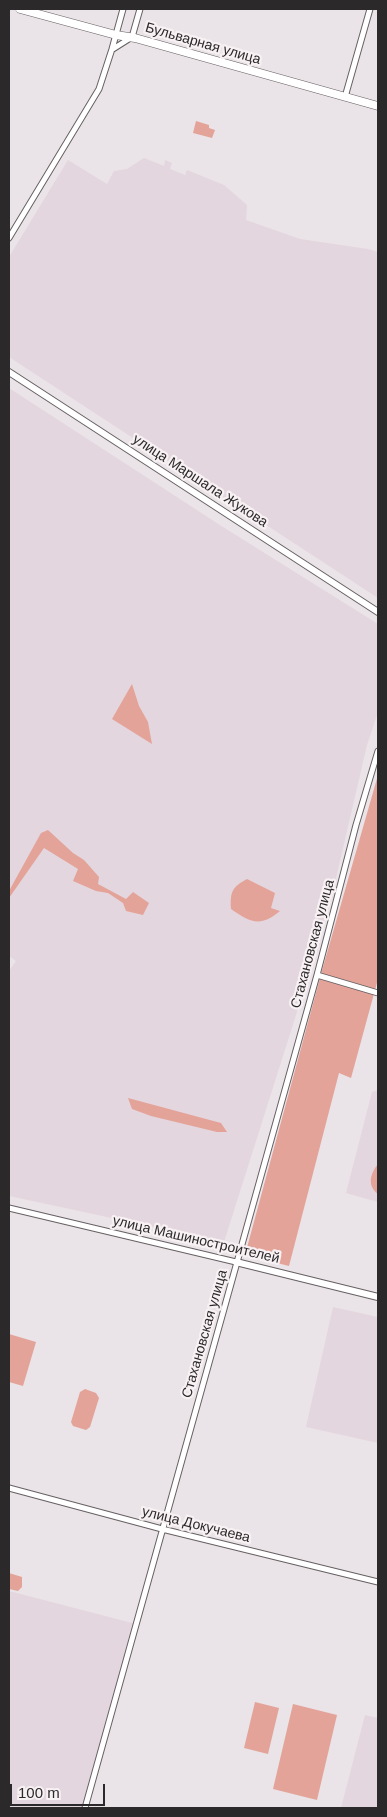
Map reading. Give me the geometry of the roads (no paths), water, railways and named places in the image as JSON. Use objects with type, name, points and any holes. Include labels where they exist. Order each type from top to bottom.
[{"type":"main road","name":"Бульварная улица","points":[[20,9],[116,35],[132,37],[378,106]]},
{"type":"street","points":[[9,238],[99,89],[123,9]]},
{"type":"street","points":[[112,49],[132,37],[140,9]]},
{"type":"street","points":[[345,97],[370,9]]},
{"type":"street","name":"улица Маршала Жукова","points":[[9,372],[378,612]]},
{"type":"street","name":"Стахановская улица","points":[[85,1808],[378,751]]},
{"type":"street","points":[[317,975],[378,993]]},
{"type":"street","name":"улица Машиностроителей","points":[[9,1208],[378,1297]]},
{"type":"street","name":"улица Докучаева","points":[[9,1488],[162,1529],[378,1582]]}]
